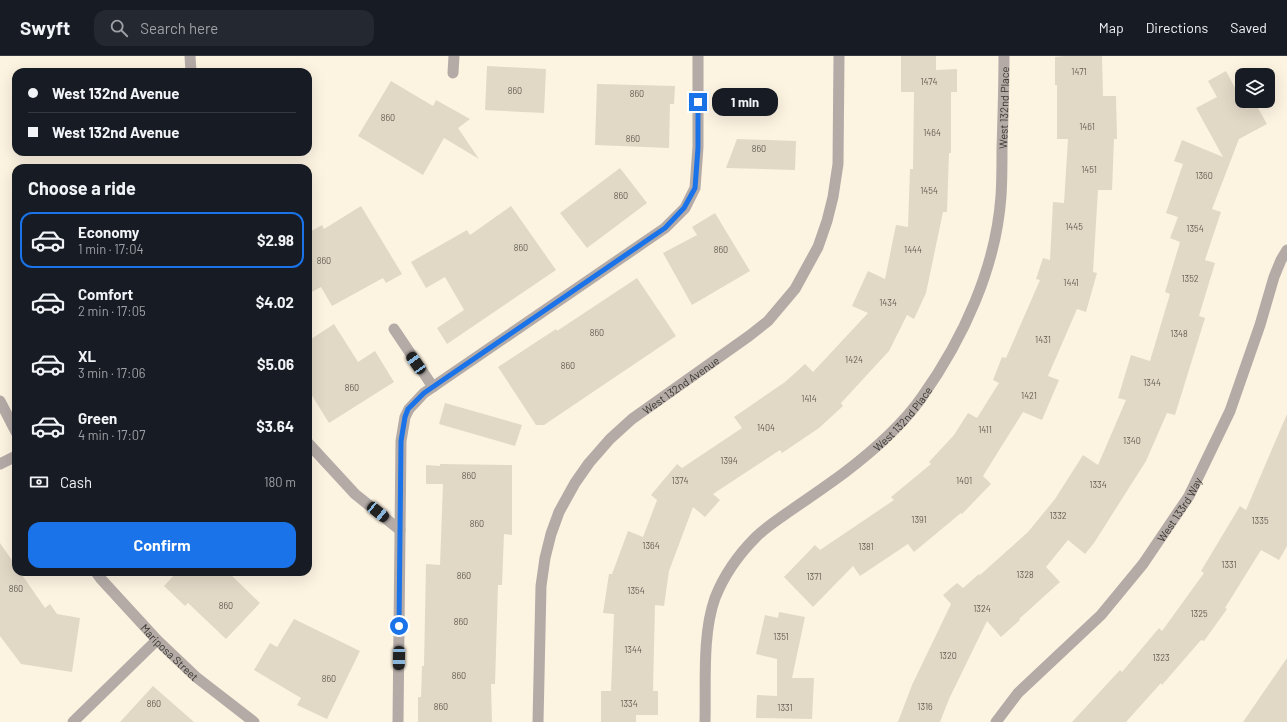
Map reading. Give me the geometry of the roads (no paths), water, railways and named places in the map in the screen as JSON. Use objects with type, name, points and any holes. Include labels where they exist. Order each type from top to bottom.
[{"type":"street","points":[[190,56],[192,68]]},
{"type":"street","points":[[453,73],[454,56]]},
{"type":"street","points":[[398,722],[401,441],[405,417],[408,409],[424,393],[665,228],[684,208],[695,188],[698,148],[698,56]]},
{"type":"street","name":"West 132nd Avenue","points":[[538,722],[541,586],[549,540],[559,512],[575,483],[589,463],[610,439],[632,419],[768,321],[795,289],[818,247],[833,197],[838,164],[839,56]]},
{"type":"street","name":"West 132nd Place","points":[[705,722],[707,645],[710,621],[715,599],[724,579],[736,559],[756,536],[845,472],[879,445],[921,398],[961,332],[989,260],[996,231],[1001,197],[1004,56]]},
{"type":"street","name":"West 133rd Way","points":[[996,722],[1018,693],[1100,615],[1143,564],[1189,496],[1230,411],[1260,324],[1274,277],[1287,250]]},
{"type":"street","points":[[394,329],[433,387]]},
{"type":"street","points":[[0,401],[12,424]]},
{"type":"street","points":[[312,448],[355,494],[400,530]]},
{"type":"street","points":[[0,464],[12,458]]},
{"type":"street","name":"Mariposa Street","points":[[99,576],[157,640],[196,677],[254,722]]},
{"type":"street","points":[[73,722],[157,640]]}]
